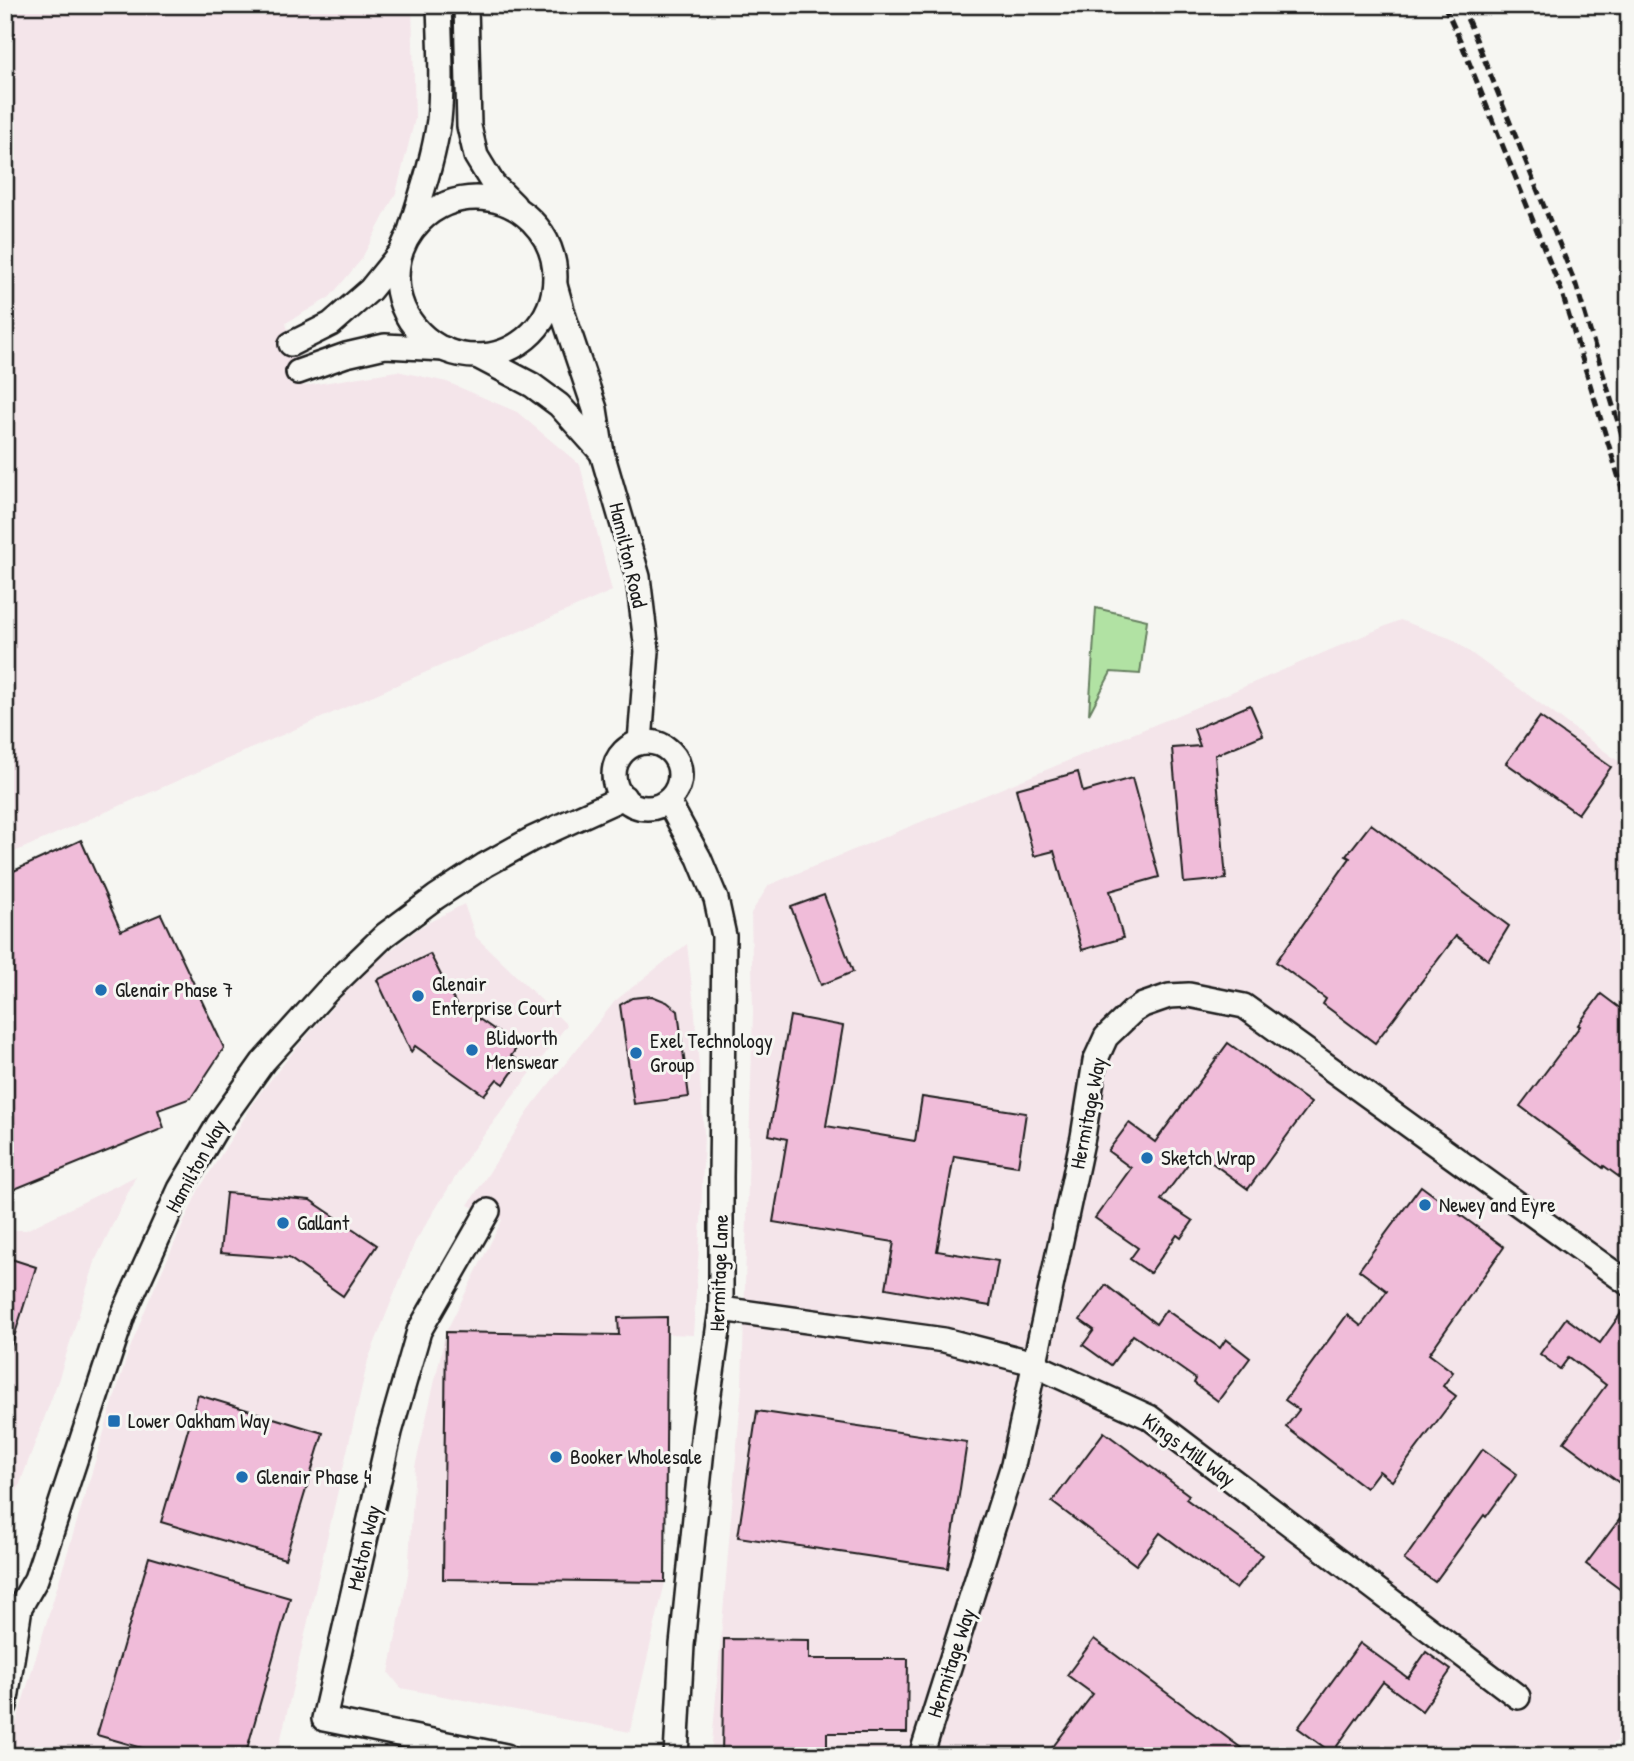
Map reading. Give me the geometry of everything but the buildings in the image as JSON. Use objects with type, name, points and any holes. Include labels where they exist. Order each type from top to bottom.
[{"type":"street","name":"Hamilton Road","points":[[439,5],[441,77],[438,121],[429,169],[398,268],[400,300],[416,329],[429,341],[460,355],[477,356],[502,351],[525,339],[546,313],[555,282]]},
{"type":"street","name":"Hamilton Road","points":[[466,5],[469,126],[476,156],[493,184],[538,229],[550,250],[564,317],[595,409],[602,453],[638,577],[647,651],[640,742]]},
{"type":"street","name":"Hamilton Road","points":[[405,244],[418,224],[430,213],[459,200],[492,200],[521,212]]},
{"type":"street","points":[[291,344],[331,324],[370,290],[405,244]]},
{"type":"street","points":[[298,372],[345,355],[386,346],[444,349]]},
{"type":"street","name":"Hamilton Road","points":[[477,356],[532,385],[559,405],[602,453]]},
{"type":"street","points":[[640,742],[656,742],[673,753],[679,763],[681,776],[678,789],[668,801],[648,809],[635,807],[624,800],[624,797],[613,778],[619,756],[628,747],[640,742]]},
{"type":"street","name":"Hamilton Way","points":[[5,1706],[13,1604],[36,1579],[123,1315],[180,1189],[218,1125],[263,1062],[327,991],[384,935],[485,864],[577,817],[624,797]]},
{"type":"street","name":"Hermitage Lane","points":[[668,801],[699,858],[716,899],[724,936],[721,1309],[704,1429],[682,1645],[676,1756]]},
{"type":"street","name":"Hermitage Way","points":[[921,1756],[1013,1465],[1083,1138],[1095,1061],[1106,1037],[1143,1005],[1169,996],[1189,995],[1244,1006],[1629,1284]]},
{"type":"street","name":"Melton Way","points":[[488,1211],[419,1331],[390,1432],[324,1719],[506,1756]]},
{"type":"street","name":"Kings Mill Way","points":[[721,1309],[944,1340],[1026,1361],[1149,1417],[1518,1697]]},
{"type":"shaded area","points":[[5,5],[412,5],[415,119],[396,193],[361,260],[330,297],[286,323],[304,386],[397,371],[447,382],[517,412],[580,465],[612,591],[5,856]]},
{"type":"shaded area","points":[[1400,620],[1452,639],[1629,769],[1629,1731],[1599,1756],[711,1756],[742,1386],[753,1012],[751,913],[769,885]]},
{"type":"shaded area","points":[[464,904],[476,937],[567,1025],[471,1152],[415,1242],[368,1360],[277,1756],[6,1756],[127,1356],[198,1191],[260,1093],[365,970],[422,926]]},
{"type":"shaded area","points":[[687,944],[704,1133],[693,1335],[668,1334],[665,1582],[630,1732],[401,1688],[389,1673],[408,1574],[415,1467],[446,1332],[502,1220],[468,1205],[534,1103],[615,1001]]},
{"type":"shaded area","points":[[136,1176],[96,1259],[58,1381],[5,1524],[5,1230],[26,1230]]},
{"type":"green space","points":[[1096,608],[1147,620],[1140,674],[1111,672],[1089,714]]},
{"type":"railway","points":[[1444,5],[1561,290],[1629,511]]},
{"type":"railway","points":[[1461,5],[1576,285],[1629,458]]},
{"type":"place","name":"Glenair Phase 7","points":[[101,990]]},
{"type":"place","name":"Glenair Enterprise Court","points":[[418,996]]},
{"type":"place","name":"Blidworth Menswear","points":[[472,1050]]},
{"type":"place","name":"Exel Technology Group","points":[[636,1053]]},
{"type":"place","name":"Sketch Wrap","points":[[1147,1158]]},
{"type":"place","name":"Newey and Eyre","points":[[1425,1205]]},
{"type":"place","name":"Gallant","points":[[283,1223]]},
{"type":"place","name":"Lower Oakham Way","points":[[114,1421]]},
{"type":"place","name":"Booker Wholesale","points":[[556,1457]]},
{"type":"place","name":"Glenair Phase 4","points":[[242,1477]]}]
